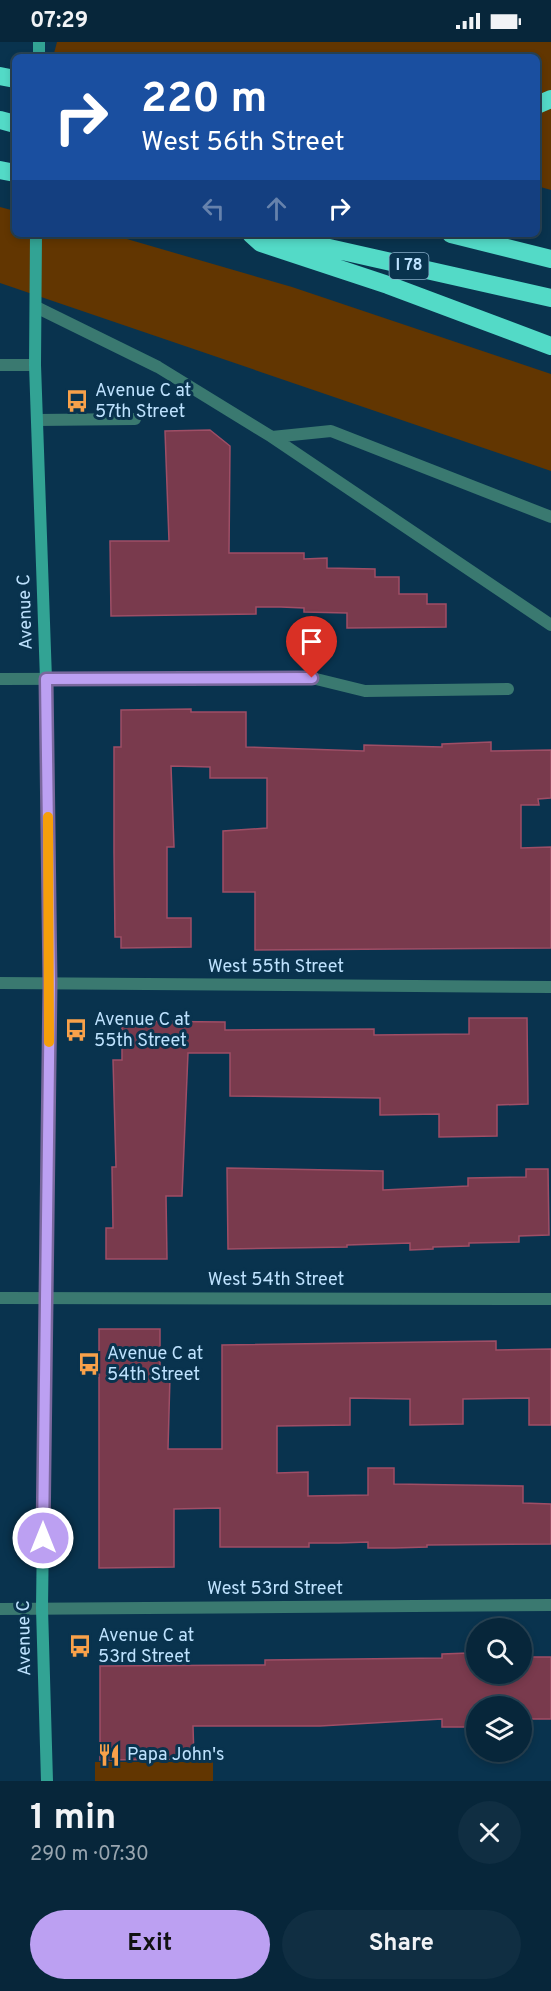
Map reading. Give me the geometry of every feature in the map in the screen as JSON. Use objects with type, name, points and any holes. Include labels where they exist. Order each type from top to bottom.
[{"type":"highway","points":[[254,237],[261,243],[388,285],[551,346]]},
{"type":"highway","name":"I 78","points":[[280,237],[551,298]]},
{"type":"highway","points":[[463,237],[551,259]]},
{"type":"main road","name":"Avenue C","points":[[36,237],[35,364],[46,679],[50,983],[42,1608],[47,1781]]},
{"type":"street","points":[[36,307],[158,367],[272,437],[551,625]]},
{"type":"street","points":[[0,365],[35,364]]},
{"type":"street","points":[[37,420],[135,419]]},
{"type":"street","points":[[272,437],[331,431],[551,518]]},
{"type":"street","points":[[0,679],[312,678],[365,691],[508,688]]},
{"type":"street","name":"West 55th Street","points":[[0,983],[551,987]]},
{"type":"street","name":"West 54th Street","points":[[0,1298],[551,1299]]},
{"type":"street","name":"West 53rd Street","points":[[0,1609],[551,1605]]},
{"type":"shaded area","points":[[57,42],[551,42],[551,190],[540,187],[540,54],[54,54]]},
{"type":"shaded area","points":[[0,207],[12,210],[12,237],[120,237],[292,287],[551,374],[551,471],[0,283]]},
{"type":"shaded area","points":[[95,1762],[213,1762],[213,1781],[95,1781]]},
{"type":"building","points":[[210,430],[230,446],[229,553],[304,553],[304,559],[327,558],[327,568],[375,569],[375,577],[399,577],[399,594],[427,594],[427,604],[446,604],[446,627],[347,628],[347,613],[304,612],[304,608],[281,607],[256,607],[256,614],[111,616],[110,541],[169,541],[165,431]]},
{"type":"building","points":[[191,709],[191,712],[246,712],[246,747],[364,751],[364,745],[442,747],[442,744],[491,742],[491,751],[551,750],[551,798],[538,799],[539,805],[521,805],[521,848],[551,847],[551,948],[255,950],[255,892],[223,892],[223,831],[267,828],[267,778],[210,778],[210,767],[171,766],[174,847],[167,847],[167,918],[191,918],[191,947],[121,948],[121,937],[115,937],[114,747],[121,747],[121,710]]},
{"type":"building","points":[[469,1018],[527,1018],[528,1104],[497,1105],[497,1136],[439,1137],[439,1114],[380,1115],[380,1098],[230,1096],[230,1053],[188,1053],[182,1196],[166,1196],[167,1259],[106,1259],[106,1228],[113,1228],[112,1167],[116,1167],[113,1060],[122,1060],[122,1021],[225,1022],[225,1030],[374,1029],[374,1035],[469,1034]]},
{"type":"building","points":[[227,1168],[383,1171],[383,1190],[468,1186],[468,1178],[526,1177],[526,1169],[548,1169],[549,1235],[519,1236],[519,1242],[469,1243],[469,1246],[433,1247],[433,1249],[410,1250],[410,1243],[347,1245],[347,1247],[228,1249]]},
{"type":"building","points":[[99,1329],[160,1329],[160,1376],[170,1376],[168,1449],[222,1449],[222,1345],[496,1341],[496,1350],[551,1349],[551,1425],[529,1425],[529,1398],[463,1399],[463,1424],[410,1425],[410,1399],[350,1398],[350,1425],[277,1426],[277,1473],[308,1472],[308,1496],[368,1495],[368,1468],[394,1468],[394,1484],[523,1486],[523,1503],[551,1504],[551,1544],[368,1548],[368,1542],[309,1543],[309,1547],[220,1547],[220,1508],[174,1509],[174,1567],[99,1568]]},
{"type":"building","points":[[466,1653],[466,1684],[532,1684],[532,1657],[551,1657],[551,1719],[532,1719],[532,1696],[466,1696],[466,1727],[442,1727],[442,1719],[320,1726],[193,1726],[194,1759],[100,1760],[100,1666],[265,1665],[265,1660],[442,1658],[442,1654]]},
{"type":"slow traffic","points":[[48,817],[49,1042]]},
{"type":"place","name":"Avenue C at 57th Street","points":[[77,401]]},
{"type":"place","name":"Avenue C at 55th Street","points":[[76,1030]]},
{"type":"place","name":"Avenue C at 54th Street","points":[[89,1364]]},
{"type":"place","name":"Avenue C at 53rd Street","points":[[80,1646]]},
{"type":"place","name":"Papa John's","points":[[109,1755]]},
{"type":"route","points":[[43,1538],[50,983],[46,679],[312,678]]}]
